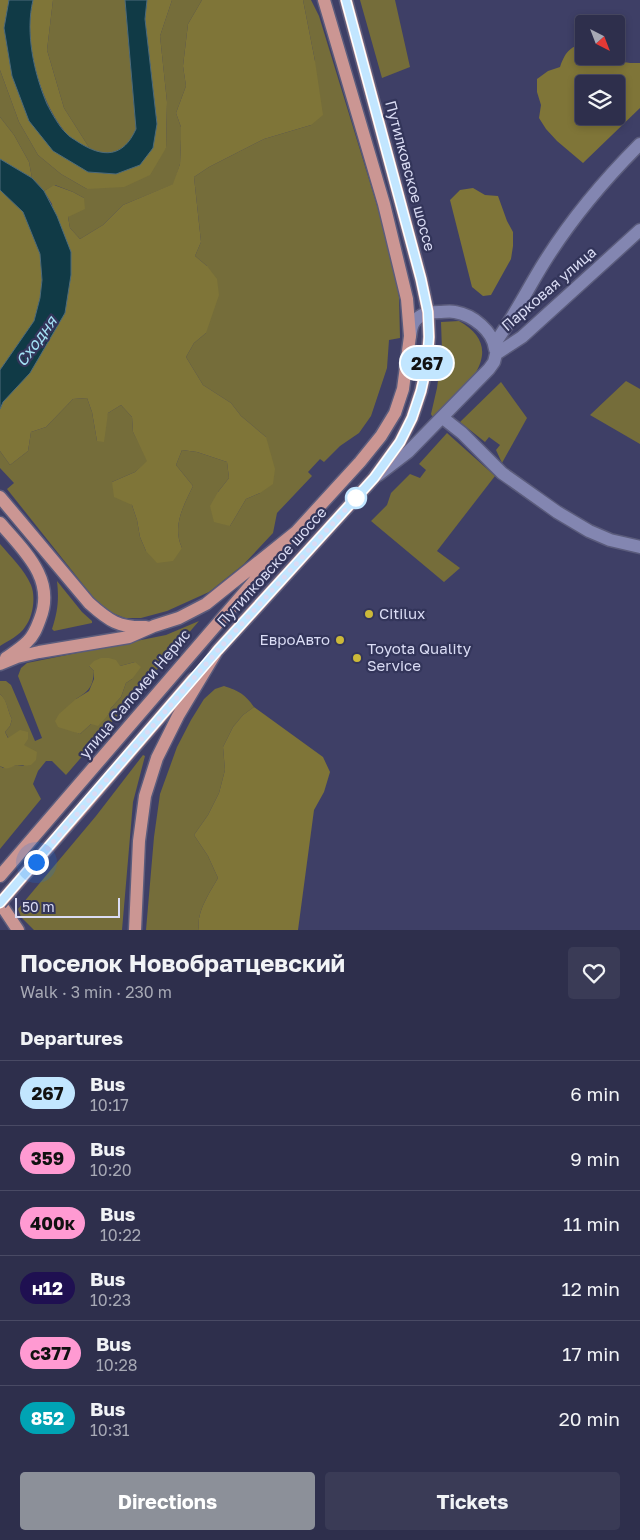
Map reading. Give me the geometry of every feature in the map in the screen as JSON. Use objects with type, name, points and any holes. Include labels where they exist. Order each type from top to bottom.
[{"type":"main road","name":"Путилковское шоссе","points":[[0,663],[39,652],[129,637],[179,618],[206,604],[296,532],[360,462],[381,436],[395,413],[402,389],[410,336],[404,283],[384,204],[324,0]]},
{"type":"main road","name":"Путилковское шоссе","points":[[135,930],[139,841],[145,796],[157,758],[178,716],[218,650],[374,478],[400,442],[412,418],[421,391],[427,364],[428,312],[421,279],[346,0]]},
{"type":"main road","points":[[0,497],[89,603],[106,618],[117,624],[134,627],[154,626]]},
{"type":"main road","points":[[0,523],[37,569],[43,584],[45,600],[36,631],[28,642],[0,663]]},
{"type":"main road","name":"улица Саломеи Нерис","points":[[0,876],[296,532]]},
{"type":"main road","points":[[18,930],[0,903],[218,650]]},
{"type":"street","points":[[495,349],[545,261],[574,217],[612,172],[640,144]]},
{"type":"street","name":"Парковая улица","points":[[374,478],[408,452],[489,369],[494,362],[495,349],[522,337],[640,230]]},
{"type":"street","points":[[410,336],[413,324],[420,316],[428,312],[455,312],[466,315],[487,330],[495,349]]},
{"type":"street","points":[[443,418],[462,433],[502,473],[557,512],[589,531],[610,540],[640,547]]},
{"type":"shaded area","points":[[0,0],[9,0],[4,28],[12,76],[29,121],[88,172],[116,174],[140,165],[157,124],[145,19],[147,0],[172,0],[160,36],[167,102],[166,148],[150,175],[124,187],[87,189],[61,174],[38,155],[19,122],[0,70]]},
{"type":"shaded area","points":[[33,0],[53,0],[47,50],[64,108],[90,149],[67,135],[56,119],[41,87],[32,51],[30,33],[30,16]]},
{"type":"shaded area","points":[[53,0],[125,0],[136,129],[129,142],[117,152],[106,154],[90,149],[64,108],[47,50]]},
{"type":"shaded area","points":[[172,0],[202,0],[188,24],[183,66],[186,86],[176,113],[181,127],[180,164],[174,184],[123,205],[103,225],[80,239],[70,228],[68,217],[84,198],[55,185],[44,191],[32,178],[29,162],[14,135],[0,117],[0,70],[19,122],[38,155],[61,174],[87,189],[166,148],[167,102],[160,36]]},
{"type":"shaded area","points":[[202,0],[303,0],[323,115],[311,125],[264,139],[209,167],[194,177],[201,242],[195,256],[207,266],[217,279],[219,295],[206,333],[194,343],[186,357],[203,385],[231,403],[241,416],[266,437],[275,469],[273,484],[260,493],[246,499],[230,526],[214,522],[210,506],[229,478],[227,462],[197,452],[182,450],[176,465],[193,486],[182,509],[178,524],[179,540],[182,548],[173,561],[157,563],[146,551],[140,537],[132,505],[114,497],[112,482],[135,472],[147,461],[133,432],[132,417],[121,405],[108,413],[104,442],[97,441],[92,412],[87,398],[73,399],[46,427],[31,432],[28,451],[10,465],[0,451],[0,409],[65,313],[52,204],[44,191],[54,185],[84,198],[85,209],[68,217],[70,228],[80,239],[103,225],[123,205],[173,184],[180,164],[181,127],[176,113],[186,86],[183,66],[188,24]]},
{"type":"shaded area","points":[[303,0],[311,0],[319,16],[383,225],[395,269],[399,297],[400,338],[389,340],[387,368],[371,416],[359,433],[340,446],[324,462],[320,459],[308,472],[312,476],[277,513],[273,533],[244,564],[209,592],[167,611],[141,618],[125,618],[110,612],[97,602],[7,489],[14,483],[0,468],[0,451],[10,465],[28,451],[31,432],[46,427],[73,399],[87,398],[92,412],[97,441],[108,413],[121,405],[132,417],[133,432],[148,461],[135,472],[112,482],[132,505],[140,537],[146,551],[182,548],[179,540],[178,524],[182,509],[193,486],[176,465],[182,450],[197,452],[227,462],[229,478],[218,492],[230,526],[246,499],[260,493],[266,437],[241,416],[231,403],[203,385],[186,357],[194,343],[206,333],[207,266],[195,256],[201,242],[194,177],[209,167],[264,139],[311,125],[315,61]]},
{"type":"shaded area","points":[[360,0],[395,0],[410,67],[382,78]]},
{"type":"shaded area","points":[[575,46],[575,65],[625,65],[625,62],[640,63],[640,108],[625,122],[625,75],[575,75],[575,125],[622,125],[583,163],[557,141],[539,118],[541,105],[537,92],[537,79],[548,71],[560,67],[568,51]]},
{"type":"shaded area","points":[[0,117],[14,135],[29,162],[32,178],[0,159]]},
{"type":"shaded area","points":[[473,188],[485,195],[498,196],[513,232],[511,259],[491,295],[483,296],[472,287],[450,200],[460,190]]},
{"type":"shaded area","points":[[0,190],[23,212],[40,254],[42,280],[34,321],[0,370]]},
{"type":"shaded area","points":[[459,321],[478,337],[481,344],[482,358],[475,374],[432,416],[442,351],[441,322]]},
{"type":"shaded area","points":[[626,381],[640,389],[640,444],[590,415]]},
{"type":"shaded area","points":[[501,382],[527,418],[502,463],[496,450],[500,445],[489,437],[485,442],[460,422]]},
{"type":"shaded area","points":[[447,433],[495,476],[437,551],[460,568],[444,582],[371,521],[387,505],[391,493],[410,474],[420,478],[426,470],[419,464]]},
{"type":"shaded area","points":[[0,544],[28,579],[33,590],[33,601],[30,618],[23,630],[0,646]]},
{"type":"shaded area","points":[[57,581],[92,623],[54,631],[52,629],[58,605]]},
{"type":"shaded area","points":[[199,621],[66,775],[52,761],[46,761],[38,771],[33,784],[41,799],[0,849],[0,766],[3,768],[17,765],[24,766],[5,732],[10,726],[12,719],[5,700],[0,694],[0,681],[6,681],[11,685],[35,741],[42,738],[18,676],[21,668],[27,663],[166,635]],"holes":[[[135,662],[132,679],[126,683],[121,697],[111,708],[108,715],[91,724],[80,734],[73,731],[76,699],[87,691],[93,681],[94,671],[89,666],[120,666]]]},
{"type":"shaded area","points":[[101,658],[116,660],[120,666],[135,662],[141,667],[132,679],[126,683],[121,697],[98,726],[91,724],[80,734],[58,727],[55,721],[59,714],[76,699],[89,691],[94,679],[94,671],[89,666]]},
{"type":"shaded area","points":[[224,686],[241,694],[254,707],[243,715],[233,727],[223,747],[225,770],[219,793],[208,815],[194,835],[208,856],[218,878],[201,910],[199,930],[146,930],[154,837],[160,794],[177,747],[191,720],[204,699],[215,689]]},
{"type":"shaded area","points":[[0,694],[5,700],[12,719],[10,726],[5,732],[8,738],[20,730],[28,732],[28,739],[24,745],[37,752],[36,760],[31,765],[17,765],[7,768],[0,766]]},
{"type":"shaded area","points":[[254,707],[323,757],[330,772],[324,792],[314,810],[298,930],[199,930],[201,910],[218,878],[208,856],[194,835],[208,815],[219,793],[225,770],[223,747],[233,727],[243,715]]},
{"type":"shaded area","points":[[143,755],[145,756],[133,802],[122,930],[34,930],[21,917],[18,909],[96,816]]},
{"type":"water","points":[[9,0],[33,0],[30,26],[32,53],[42,92],[56,120],[70,137],[87,147],[104,153],[119,150],[125,146],[136,129],[125,0],[147,0],[145,19],[157,124],[153,148],[140,165],[116,174],[88,172],[53,151],[29,121],[12,76],[4,28]]},
{"type":"water","name":"Сходня","points":[[0,159],[32,178],[44,191],[57,216],[71,252],[71,275],[65,313],[30,373],[3,402],[0,409],[0,370],[34,321],[42,280],[40,254],[23,212],[0,190]]},
{"type":"bus line","name":"267","points":[[0,903],[218,650],[374,478],[400,442],[412,418],[427,364],[428,312],[421,279],[346,0]]},
{"type":"place","name":"Citilux","points":[[369,614]]},
{"type":"place","name":"ЕвроАвто","points":[[340,640]]},
{"type":"place","name":"Toyota Quality Service","points":[[357,658]]},
{"type":"route","points":[[36,862],[218,650],[356,498]]}]
